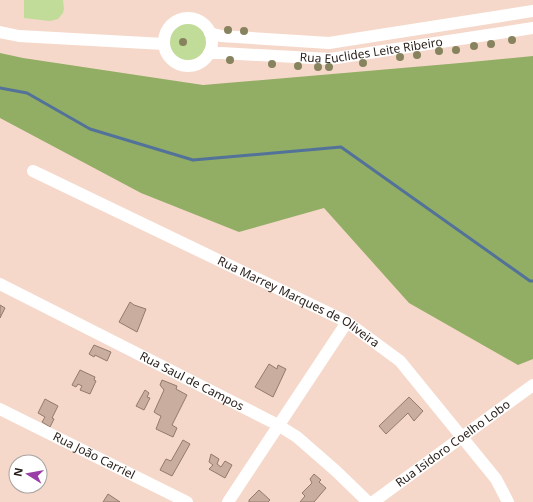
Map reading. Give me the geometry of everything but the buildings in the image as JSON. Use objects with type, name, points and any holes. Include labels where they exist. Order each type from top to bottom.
[{"type":"street","name":"Rua Euclides Leite Ribeiro","points":[[210,33],[221,36],[329,43],[533,11]]},
{"type":"street","points":[[195,18],[202,22],[210,33],[212,37],[212,45],[209,53],[203,60],[196,64],[179,64],[172,59],[164,44],[166,34],[170,26],[177,20],[195,18]]},
{"type":"street","name":"Rua Euclides Leite Ribeiro","points":[[209,53],[330,59],[533,28]]},
{"type":"street","points":[[0,32],[19,36],[164,44]]},
{"type":"street","name":"Rua Marrey Marques de Oliveira","points":[[33,171],[347,322],[400,361],[496,479],[508,502]]},
{"type":"street","name":"Rua Saul de Campos","points":[[0,284],[278,425],[297,437],[336,471],[368,502]]},
{"type":"street","points":[[228,502],[347,322]]},
{"type":"street","name":"Rua Isidoro Coelho Lobo","points":[[373,502],[533,385]]},
{"type":"street","name":"Rua João Carriel","points":[[0,409],[187,502]]},
{"type":"green space","points":[[24,0],[63,0],[63,13],[58,19],[50,21],[24,18]]},
{"type":"green space","points":[[188,22],[196,24],[202,28],[206,34],[208,42],[206,50],[202,56],[196,60],[188,62],[180,60],[174,56],[170,50],[168,42],[170,34],[174,28],[180,24]]},
{"type":"green space","points":[[0,53],[23,58],[203,85],[533,56],[533,359],[518,365],[409,303],[324,208],[239,232],[141,193],[0,118]]},
{"type":"waterway","points":[[0,88],[27,93],[90,129],[193,160],[341,147],[530,281],[533,281]]}]
